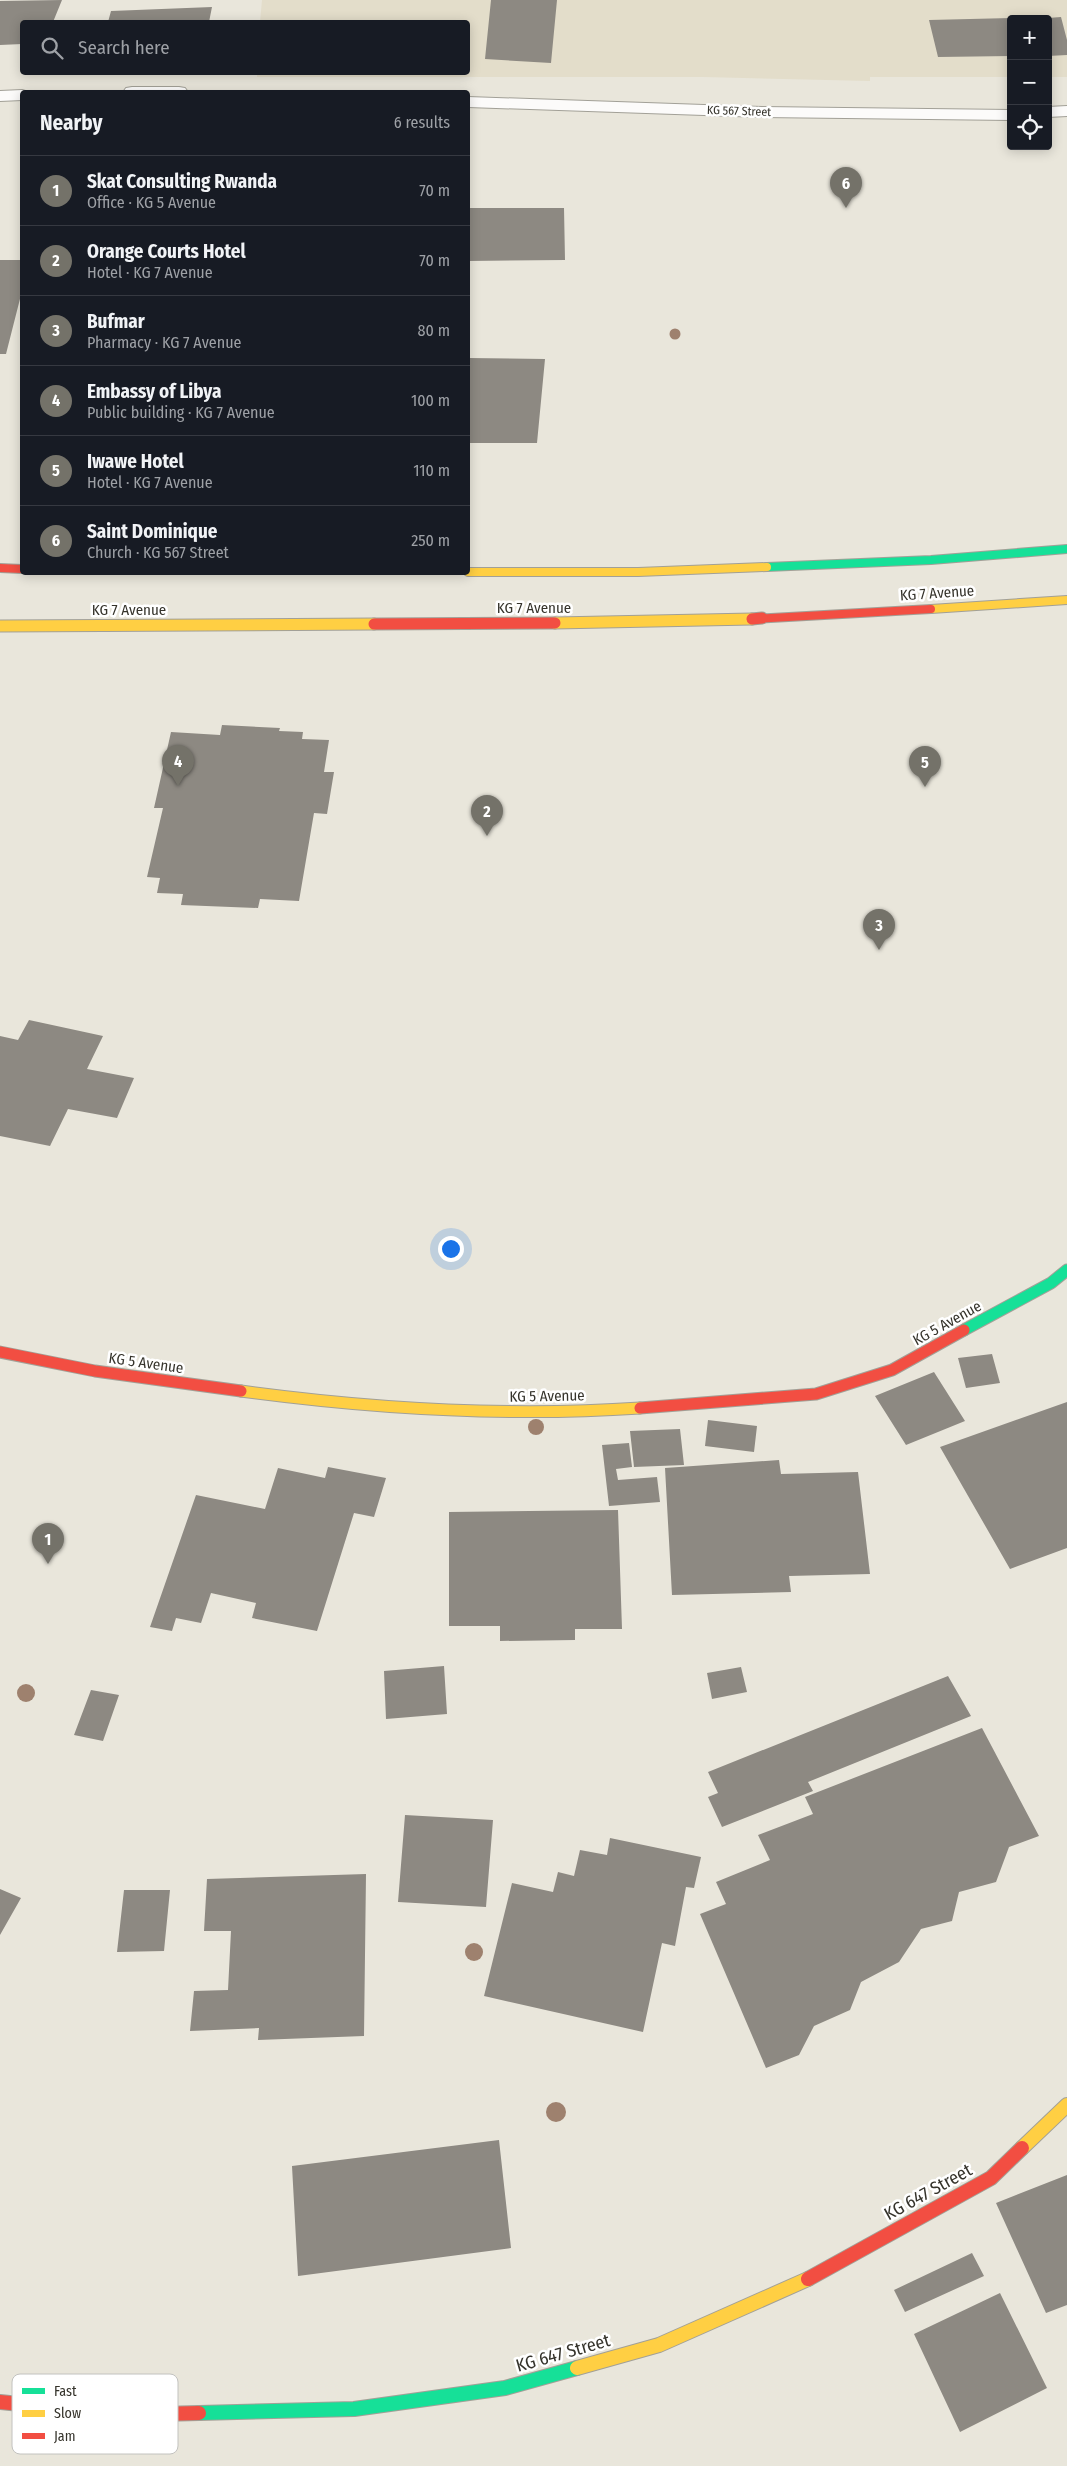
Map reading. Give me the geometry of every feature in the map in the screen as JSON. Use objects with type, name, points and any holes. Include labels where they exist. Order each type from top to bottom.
[{"type":"main road","points":[[470,572],[638,572],[931,560],[1067,549]]},
{"type":"main road","points":[[0,568],[20,569]]},
{"type":"main road","name":"KG 7 Avenue","points":[[0,626],[677,622],[807,617],[1067,600]]},
{"type":"main road","name":"KG 5 Avenue","points":[[0,1352],[95,1371],[319,1401],[453,1413],[628,1409],[816,1394],[892,1370],[1051,1283],[1067,1270]]},
{"type":"main road","name":"KG 647 Street","points":[[178,2414],[354,2409],[506,2388],[659,2345],[800,2283],[991,2178],[1067,2105]]},
{"type":"street","points":[[0,96],[20,95]]},
{"type":"street","name":"KG 567 Street","points":[[470,102],[762,112],[1007,115]]},
{"type":"street","points":[[1052,112],[1067,111]]},
{"type":"shaded area","points":[[262,0],[1067,0],[1067,77],[1052,77],[1052,15],[1007,15],[1007,77],[870,77],[870,81],[703,77],[257,77],[257,75],[470,75],[470,20],[260,20]]},
{"type":"building","points":[[62,0],[54,20],[20,20],[20,44],[0,45],[0,1]]},
{"type":"building","points":[[491,0],[557,0],[551,63],[485,59]]},
{"type":"building","points":[[212,7],[209,20],[109,20],[111,11]]},
{"type":"building","points":[[1061,17],[1067,40],[1067,55],[1052,56],[1052,18]]},
{"type":"building","points":[[1007,18],[1007,56],[938,57],[929,20]]},
{"type":"building","points":[[470,208],[564,208],[565,260],[470,261]]},
{"type":"building","points":[[0,260],[20,260],[20,299],[6,354],[0,354]]},
{"type":"building","points":[[470,358],[545,359],[537,443],[470,443]]},
{"type":"building","points":[[222,725],[280,728],[279,731],[303,732],[302,739],[329,740],[324,772],[334,772],[327,814],[314,813],[299,901],[260,899],[258,908],[181,905],[183,894],[157,893],[160,878],[147,877],[163,808],[154,808],[171,732],[220,735]]},
{"type":"building","points":[[29,1020],[103,1036],[87,1069],[134,1078],[117,1118],[68,1109],[50,1146],[0,1136],[0,1036],[18,1040]]},
{"type":"building","points":[[992,1354],[1000,1383],[966,1388],[958,1358]]},
{"type":"building","points":[[934,1372],[965,1421],[906,1445],[875,1396]]},
{"type":"building","points":[[1067,1402],[1067,1548],[1010,1569],[940,1447]]},
{"type":"building","points":[[708,1420],[757,1426],[754,1452],[705,1446]]},
{"type":"building","points":[[680,1429],[684,1465],[634,1467],[630,1431]]},
{"type":"building","points":[[629,1443],[632,1467],[616,1469],[618,1480],[657,1477],[660,1502],[609,1506],[602,1445]]},
{"type":"building","points":[[779,1460],[781,1474],[858,1472],[870,1574],[789,1576],[791,1592],[672,1595],[665,1468]]},
{"type":"building","points":[[328,1467],[386,1478],[374,1517],[354,1513],[317,1631],[252,1618],[256,1603],[211,1593],[201,1623],[176,1618],[172,1631],[150,1627],[196,1495],[265,1509],[278,1468],[325,1478]]},
{"type":"building","points":[[618,1510],[622,1629],[575,1629],[575,1640],[500,1641],[500,1626],[449,1626],[449,1512]]},
{"type":"building","points":[[444,1666],[447,1714],[386,1719],[384,1671]]},
{"type":"building","points":[[741,1667],[747,1692],[712,1699],[707,1673]]},
{"type":"building","points":[[948,1676],[971,1716],[808,1782],[813,1791],[722,1827],[708,1797],[718,1793],[708,1772]]},
{"type":"building","points":[[91,1690],[119,1695],[103,1741],[74,1735]]},
{"type":"building","points":[[982,1728],[1039,1836],[1009,1847],[996,1882],[959,1892],[952,1921],[921,1929],[899,1962],[861,1982],[850,2010],[814,2026],[799,2055],[766,2068],[700,1914],[726,1904],[716,1882],[770,1860],[758,1835],[813,1814],[805,1797]]},
{"type":"building","points":[[405,1815],[493,1820],[486,1907],[398,1902]]},
{"type":"building","points":[[610,1838],[701,1857],[694,1888],[686,1887],[675,1946],[662,1943],[643,2032],[484,1996],[512,1883],[553,1892],[558,1872],[574,1876],[580,1850],[607,1855]]},
{"type":"building","points":[[366,1874],[364,2036],[258,2040],[259,2028],[190,2031],[194,1991],[228,1990],[231,1931],[204,1931],[207,1879]]},
{"type":"building","points":[[0,1889],[21,1898],[0,1935]]},
{"type":"building","points":[[124,1890],[170,1890],[164,1951],[117,1952]]},
{"type":"building","points":[[499,2140],[511,2248],[298,2276],[292,2166]]},
{"type":"building","points":[[1067,2175],[1067,2305],[1046,2313],[996,2203]]},
{"type":"building","points":[[972,2253],[984,2276],[905,2312],[894,2290]]},
{"type":"building","points":[[1000,2293],[1047,2388],[960,2432],[914,2334]]},
{"type":"traffic: fast","points":[[767,567],[931,560],[1067,549]]},
{"type":"traffic: fast","points":[[964,1330],[1051,1283],[1067,1270]]},
{"type":"traffic: fast","points":[[199,2413],[354,2409],[505,2388],[577,2368]]},
{"type":"traffic: slow","points":[[470,572],[638,572],[767,567]]},
{"type":"traffic: slow","points":[[931,609],[1067,600]]},
{"type":"traffic: slow","points":[[555,623],[752,619]]},
{"type":"traffic: slow","points":[[0,626],[374,624]]},
{"type":"traffic: slow","points":[[241,1391],[340,1403],[440,1411],[540,1413],[640,1408]]},
{"type":"traffic: slow","points":[[1022,2148],[1067,2105]]},
{"type":"traffic: slow","points":[[577,2368],[659,2345],[808,2279]]},
{"type":"traffic: jam","points":[[0,568],[20,569]]},
{"type":"traffic: jam","points":[[752,619],[931,609]]},
{"type":"traffic: jam","points":[[374,624],[555,623]]},
{"type":"traffic: jam","points":[[640,1408],[816,1394],[892,1370],[964,1330]]},
{"type":"traffic: jam","points":[[0,1352],[95,1371],[241,1391]]},
{"type":"traffic: jam","points":[[808,2279],[991,2178],[1022,2148]]},
{"type":"traffic: jam","points":[[0,2402],[12,2403]]},
{"type":"traffic: jam","points":[[178,2414],[199,2413]]},
{"type":"place","name":"Saint Dominique","points":[[846,208]]},
{"type":"place","name":"Embassy of Libya","points":[[178,786]]},
{"type":"place","name":"Iwawe Hotel","points":[[925,787]]},
{"type":"place","name":"Orange Courts Hotel","points":[[487,836]]},
{"type":"place","name":"Bufmar","points":[[879,950]]},
{"type":"place","name":"Skat Consulting Rwanda","points":[[48,1564]]}]
